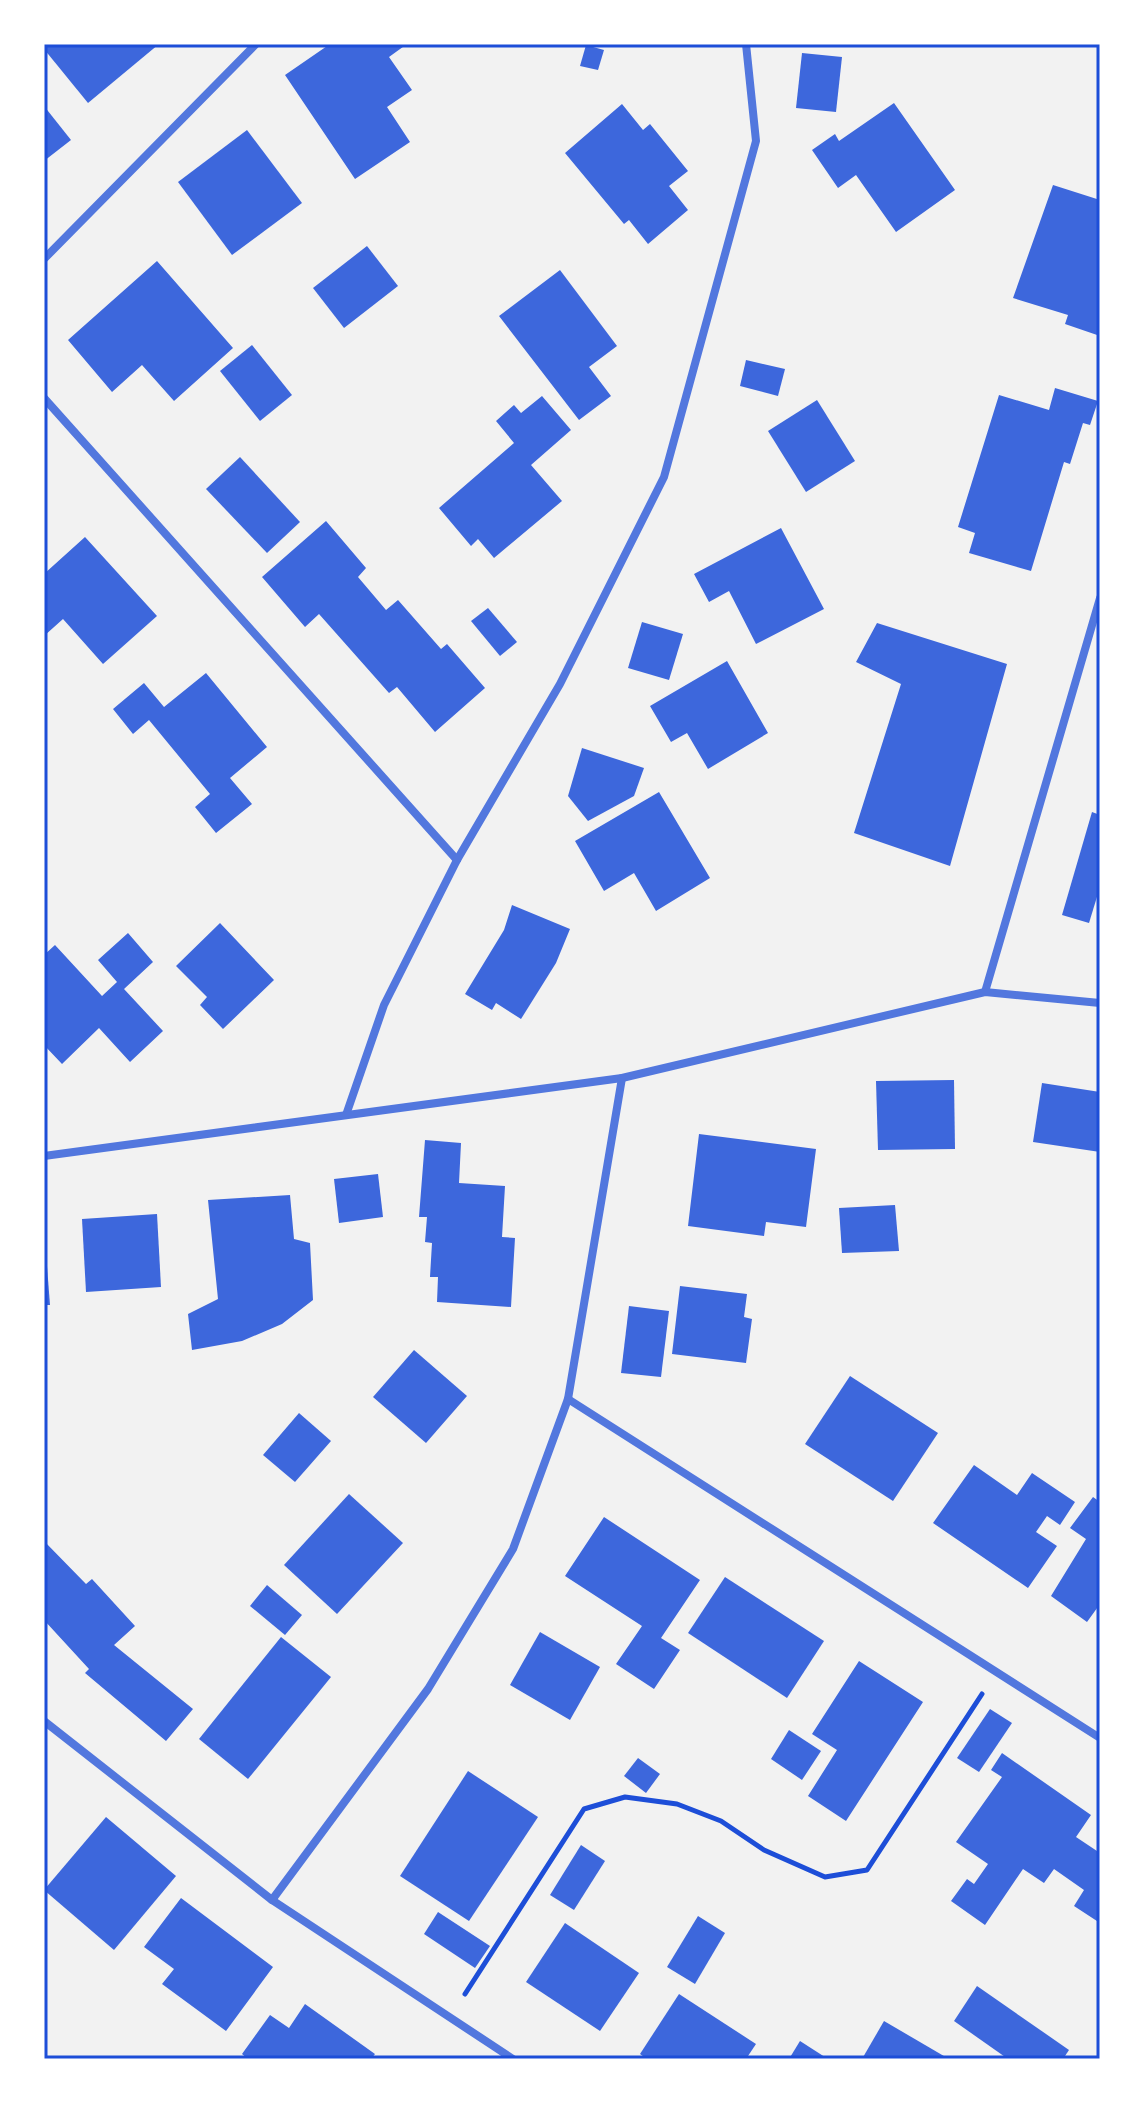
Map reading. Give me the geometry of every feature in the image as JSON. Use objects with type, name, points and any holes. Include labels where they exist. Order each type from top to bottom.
[{"type":"street","points":[[44,259],[256,44]]},
{"type":"street","points":[[346,1115],[384,1005],[457,860],[560,684],[664,477],[756,141],[746,44]]},
{"type":"street","points":[[44,398],[457,860]]},
{"type":"street","points":[[985,992],[1100,598]]},
{"type":"street","points":[[44,1156],[622,1078],[985,992],[1100,1003]]},
{"type":"street","points":[[272,1900],[428,1689],[513,1549],[568,1399],[622,1078]]},
{"type":"street","points":[[568,1399],[995,1674],[1100,1738]]},
{"type":"street","points":[[44,1721],[272,1900],[513,2059]]},
{"type":"path","points":[[450,2019],[584,1809],[625,1797],[677,1804],[721,1821],[764,1850],[825,1877],[867,1870],[995,1674]]},
{"type":"building","points":[[44,44],[159,44],[88,103],[44,49]]},
{"type":"building","points":[[330,44],[407,44],[389,57],[412,90],[387,107],[410,142],[355,179],[285,75]]},
{"type":"building","points":[[586,45],[604,50],[598,70],[580,66]]},
{"type":"building","points":[[802,53],[842,57],[836,112],[796,108]]},
{"type":"building","points":[[894,103],[955,190],[896,232],[856,175],[838,188],[812,150],[835,134],[839,141]]},
{"type":"building","points":[[622,104],[643,130],[650,124],[688,171],[669,186],[688,210],[648,244],[629,220],[624,224],[565,153]]},
{"type":"building","points":[[44,106],[71,140],[44,161]]},
{"type":"building","points":[[247,130],[302,203],[232,255],[178,182]]},
{"type":"building","points":[[1053,185],[1100,200],[1100,336],[1065,324],[1068,315],[1013,298]]},
{"type":"building","points":[[367,246],[398,286],[344,328],[313,288]]},
{"type":"building","points":[[157,261],[233,348],[174,401],[142,365],[112,392],[68,340]]},
{"type":"building","points":[[560,270],[617,346],[589,367],[611,396],[579,420],[499,316]]},
{"type":"building","points":[[252,345],[292,395],[260,421],[220,371]]},
{"type":"building","points":[[746,360],[785,369],[778,396],[740,386]]},
{"type":"building","points":[[1055,388],[1098,401],[1090,425],[1083,423],[1070,464],[1064,462],[1031,571],[969,553],[975,533],[958,527],[999,395],[1049,410]]},
{"type":"building","points":[[542,396],[571,430],[531,465],[562,501],[494,558],[478,539],[471,546],[439,508],[514,443],[496,421],[514,405],[521,413]]},
{"type":"building","points":[[817,400],[855,461],[806,492],[768,431]]},
{"type":"building","points":[[240,457],[300,522],[267,553],[206,489]]},
{"type":"building","points":[[326,521],[366,568],[358,577],[386,610],[398,600],[441,649],[447,644],[485,688],[435,732],[397,687],[389,693],[319,614],[305,627],[262,577]]},
{"type":"building","points":[[781,528],[824,609],[756,644],[729,591],[709,602],[694,574]]},
{"type":"building","points":[[85,537],[157,616],[103,664],[63,619],[44,636],[44,574]]},
{"type":"building","points":[[488,608],[517,642],[500,656],[471,621]]},
{"type":"building","points":[[642,622],[683,634],[669,680],[628,668]]},
{"type":"building","points":[[877,623],[1007,664],[950,866],[854,833],[901,684],[856,662]]},
{"type":"building","points":[[727,661],[768,733],[708,769],[687,733],[671,742],[650,706]]},
{"type":"building","points":[[206,673],[267,747],[230,778],[252,804],[216,833],[195,807],[210,794],[149,720],[133,734],[113,709],[144,683],[164,707]]},
{"type":"building","points":[[582,748],[644,768],[634,796],[588,821],[568,796]]},
{"type":"building","points":[[659,792],[710,878],[656,911],[634,873],[604,891],[575,841]]},
{"type":"building","points":[[1092,812],[1100,815],[1100,887],[1089,923],[1062,915]]},
{"type":"building","points":[[512,905],[570,929],[556,963],[521,1019],[496,1003],[492,1010],[465,994],[504,930]]},
{"type":"building","points":[[220,923],[274,980],[223,1029],[200,1005],[207,997],[176,966]]},
{"type":"building","points":[[128,933],[153,962],[124,989],[163,1031],[130,1062],[99,1028],[62,1064],[44,1045],[44,955],[55,945],[102,996],[117,982],[98,960]]},
{"type":"building","points":[[954,1080],[955,1149],[878,1150],[876,1081]]},
{"type":"building","points":[[1042,1083],[1100,1092],[1100,1152],[1033,1142]]},
{"type":"building","points":[[699,1134],[816,1149],[806,1227],[766,1222],[764,1236],[688,1226]]},
{"type":"building","points":[[425,1140],[461,1143],[459,1183],[505,1186],[502,1237],[515,1238],[511,1307],[437,1302],[438,1277],[430,1277],[432,1243],[425,1242],[427,1217],[419,1217]]},
{"type":"building","points":[[378,1174],[383,1217],[339,1223],[334,1179]]},
{"type":"building","points":[[290,1195],[294,1239],[310,1243],[313,1300],[282,1324],[242,1341],[192,1350],[188,1314],[218,1299],[208,1200]]},
{"type":"building","points":[[895,1205],[899,1251],[842,1253],[839,1208]]},
{"type":"building","points":[[157,1214],[161,1287],[86,1292],[82,1219]]},
{"type":"building","points":[[44,1227],[50,1305],[44,1305]]},
{"type":"building","points":[[680,1286],[747,1294],[744,1317],[752,1319],[746,1363],[672,1354]]},
{"type":"building","points":[[629,1306],[669,1311],[661,1377],[621,1373]]},
{"type":"building","points":[[414,1350],[467,1396],[426,1443],[373,1397]]},
{"type":"building","points":[[850,1376],[938,1433],[893,1501],[805,1444]]},
{"type":"building","points":[[299,1413],[331,1441],[295,1482],[263,1455]]},
{"type":"building","points":[[974,1465],[1017,1495],[1032,1473],[1075,1502],[1060,1525],[1047,1516],[1036,1532],[1057,1546],[1028,1588],[933,1523]]},
{"type":"building","points":[[349,1494],[403,1543],[337,1614],[284,1565]]},
{"type":"building","points":[[1093,1497],[1100,1502],[1100,1604],[1087,1622],[1051,1596],[1086,1539],[1070,1528]]},
{"type":"building","points":[[604,1517],[700,1580],[661,1638],[680,1650],[654,1689],[616,1664],[642,1626],[565,1576]]},
{"type":"building","points":[[44,1541],[86,1584],[92,1579],[135,1626],[114,1645],[193,1709],[166,1741],[85,1673],[89,1669],[44,1620]]},
{"type":"building","points":[[725,1577],[824,1641],[787,1698],[688,1633]]},
{"type":"building","points":[[267,1585],[302,1615],[285,1635],[250,1606]]},
{"type":"building","points":[[540,1632],[600,1667],[570,1720],[510,1685]]},
{"type":"building","points":[[281,1637],[331,1677],[248,1779],[199,1739]]},
{"type":"building","points":[[859,1661],[923,1702],[846,1821],[808,1796],[837,1750],[812,1734]]},
{"type":"building","points":[[990,1709],[1012,1723],[979,1772],[957,1758]]},
{"type":"building","points":[[789,1730],[821,1751],[802,1780],[771,1759]]},
{"type":"building","points":[[1002,1753],[1091,1815],[1076,1837],[1100,1853],[1100,1923],[1074,1906],[1084,1890],[1054,1869],[1044,1883],[1023,1869],[985,1925],[951,1901],[967,1879],[974,1884],[988,1864],[956,1842],[1002,1777],[991,1770]]},
{"type":"building","points":[[638,1758],[660,1774],[646,1793],[624,1776]]},
{"type":"building","points":[[468,1771],[538,1817],[469,1921],[400,1876]]},
{"type":"building","points":[[106,1817],[176,1876],[114,1950],[44,1890]]},
{"type":"building","points":[[581,1845],[605,1861],[574,1910],[550,1895]]},
{"type":"building","points":[[181,1898],[273,1967],[226,2031],[162,1984],[174,1969],[144,1947]]},
{"type":"building","points":[[438,1912],[490,1946],[475,1968],[424,1934]]},
{"type":"building","points":[[698,1916],[725,1933],[695,1984],[667,1967]]},
{"type":"building","points":[[565,1923],[639,1973],[600,2031],[526,1982]]},
{"type":"building","points":[[977,1986],[1069,2050],[1063,2059],[1008,2059],[954,2021]]},
{"type":"building","points":[[679,1994],[756,2044],[746,2059],[647,2059],[640,2054]]},
{"type":"building","points":[[305,2004],[375,2054],[371,2059],[248,2059],[242,2054],[270,2015],[289,2028]]},
{"type":"building","points":[[884,2021],[949,2059],[862,2059]]},
{"type":"building","points":[[800,2041],[828,2059],[789,2059]]}]
